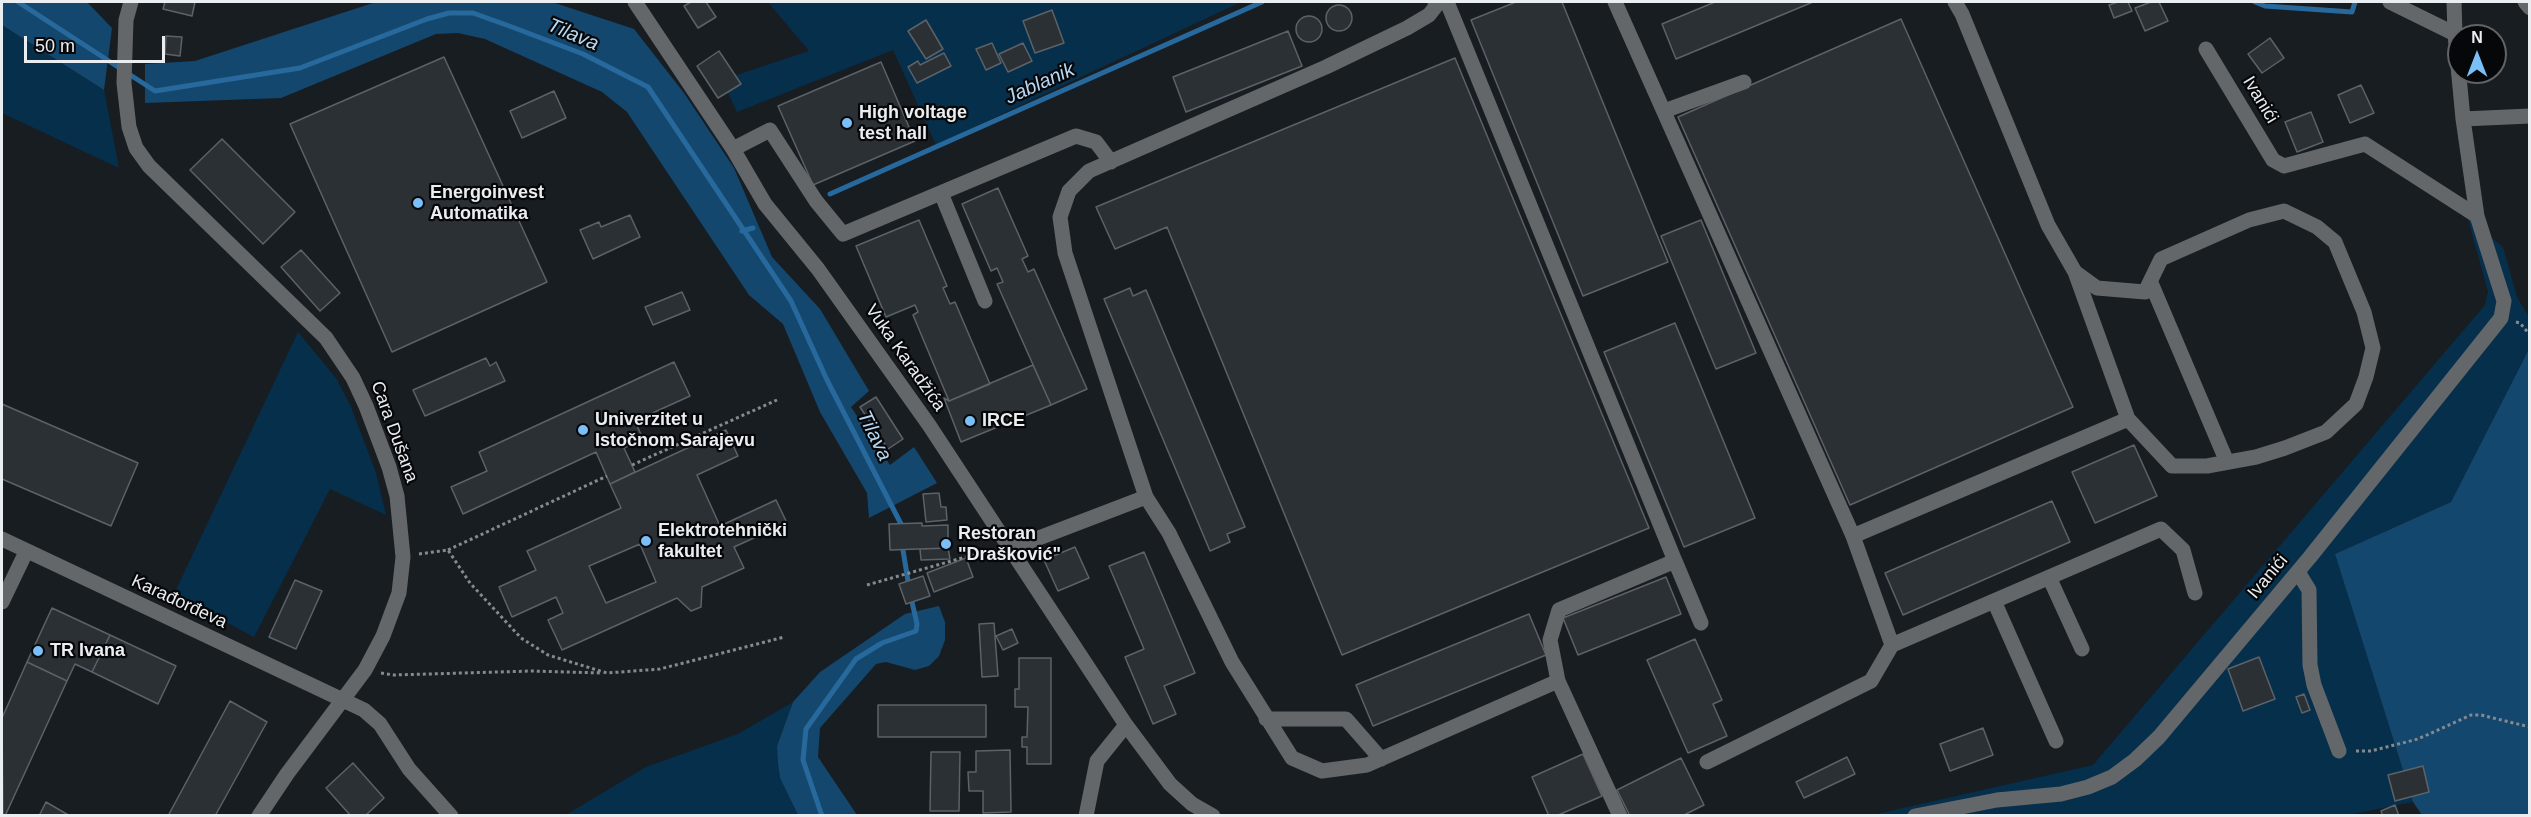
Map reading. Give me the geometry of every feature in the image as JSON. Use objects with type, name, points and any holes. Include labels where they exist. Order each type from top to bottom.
[{"type":"street","name":"Cara Dušana","points":[[130,2],[124,46],[126,98],[131,134],[140,154],[315,327],[353,378],[389,466],[397,496],[403,557],[394,612],[365,670],[259,816]]},
{"type":"street","name":"Vuka Karadžića","points":[[635,2],[733,149],[765,204],[818,269],[929,425],[1126,725],[1170,784],[1192,804],[1213,816]]},
{"type":"street","points":[[1435,2],[1436,6],[1430,15],[1407,28],[1326,67],[1089,171],[1069,191],[1060,217],[1065,253],[1146,497],[1169,533],[1232,662],[1292,758],[1322,771],[1367,765],[1558,681]]},
{"type":"street","points":[[1447,2],[1701,623]]},
{"type":"street","points":[[1616,2],[1853,536],[1892,645]]},
{"type":"street","points":[[1955,2],[1962,14],[2048,225],[2075,272],[2128,419],[2172,466],[2207,466],[2256,457],[2326,432],[2356,404],[2373,348],[2364,312],[2335,242],[2317,226],[2284,211],[2248,220],[2161,259],[2145,292],[2097,288],[2075,272]]},
{"type":"street","points":[[2390,2],[2447,30]]},
{"type":"street","name":"Ivanići","points":[[2454,2],[2455,24]]},
{"type":"street","points":[[2525,2],[2529,8]]},
{"type":"street","name":"Ivanići","points":[[2206,49],[2272,160],[2284,166],[2365,144],[2477,216]]},
{"type":"street","points":[[1664,111],[1744,82]]},
{"type":"street","name":"Ivanići","points":[[1915,816],[1996,800],[2061,794],[2088,787],[2112,777],[2135,760],[2159,737],[2298,572],[2501,318],[2504,301],[2477,216],[2460,84]]},
{"type":"street","points":[[2463,119],[2529,116]]},
{"type":"street","points":[[733,149],[770,130],[816,201],[843,234],[1076,136],[1096,142],[1111,162]]},
{"type":"street","points":[[941,193],[985,301]]},
{"type":"street","points":[[2151,283],[2227,462]]},
{"type":"street","points":[[1853,536],[2128,419]]},
{"type":"street","points":[[1010,549],[1146,497]]},
{"type":"street","points":[[1707,762],[1871,681],[1892,645],[2161,529],[2182,550],[2194,593]]},
{"type":"street","name":"Karađorđeva","points":[[2,539],[374,716],[409,769],[451,816]]},
{"type":"street","points":[[2,602],[26,552]]},
{"type":"street","points":[[1620,816],[1558,681],[1550,640],[1559,610],[1675,561]]},
{"type":"street","points":[[2298,572],[2309,590],[2310,665],[2314,685],[2339,751]]},
{"type":"street","points":[[2049,577],[2082,649]]},
{"type":"street","points":[[1994,601],[2056,741]]},
{"type":"street","points":[[1266,719],[1346,719],[1381,759]]},
{"type":"street","points":[[1086,816],[1097,761],[1126,725]]},
{"type":"path","points":[[632,465],[777,400]]},
{"type":"path","points":[[403,557],[448,550],[607,476]]},
{"type":"path","points":[[867,585],[969,556],[1010,549]]},
{"type":"path","points":[[448,550],[470,583],[521,638],[548,655],[607,673]]},
{"type":"path","points":[[365,670],[394,675],[532,670],[607,673],[660,669],[784,637]]},
{"type":"path","points":[[2339,751],[2371,751],[2418,739],[2471,715],[2481,715],[2529,727]]},
{"type":"shaded area","points":[[2,2],[87,2],[112,28],[104,90],[2,25]]},
{"type":"shaded area","points":[[376,2],[552,2],[634,29],[684,93],[734,168],[772,257],[820,309],[869,391],[851,407],[890,465],[914,447],[937,483],[869,518],[867,493],[820,412],[783,324],[749,295],[627,112],[602,92],[485,39],[458,33],[436,34],[281,98],[145,103],[145,64],[195,61]]},
{"type":"shaded area","points":[[768,2],[1241,2],[936,145],[893,50],[737,112],[722,80],[809,51]]},
{"type":"shaded area","points":[[2,25],[104,90],[119,168],[2,113]]},
{"type":"shaded area","points":[[2468,219],[2503,247],[2517,297],[2529,317],[2529,349],[2451,502],[2335,554],[2413,802],[2343,816],[1868,816],[2093,765],[2485,305],[2488,292]]},
{"type":"shaded area","points":[[298,332],[336,378],[351,407],[376,473],[386,515],[330,489],[254,637],[174,594]]},
{"type":"shaded area","points":[[2529,349],[2529,815],[2422,815],[2413,802],[2335,554],[2451,502]]},
{"type":"shaded area","points":[[939,606],[945,622],[945,640],[939,656],[929,666],[915,670],[886,662],[876,664],[820,728],[818,757],[857,815],[798,815],[780,778],[777,746],[793,702],[820,672],[905,614]]},
{"type":"shaded area","points":[[793,702],[777,746],[780,778],[798,815],[564,816],[646,767],[738,734]]},
{"type":"building","points":[[165,2],[195,2],[192,16],[163,9]]},
{"type":"building","points":[[691,2],[706,2],[716,17],[698,28],[684,6]]},
{"type":"building","points":[[1516,2],[1562,2],[1668,262],[1583,296],[1471,20]]},
{"type":"building","points":[[1715,2],[1813,2],[1676,59],[1662,24]]},
{"type":"building","points":[[2128,2],[2132,11],[2114,18],[2109,5]]},
{"type":"building","points":[[2151,2],[2159,2],[2168,21],[2145,31],[2135,8]]},
{"type":"building","points":[[1339,5],[1348,9],[1352,18],[1348,27],[1339,31],[1330,27],[1326,18],[1330,9]]},
{"type":"building","points":[[1052,10],[1064,43],[1035,53],[1023,21]]},
{"type":"building","points":[[1309,16],[1318,20],[1322,29],[1318,38],[1309,42],[1300,38],[1296,29],[1300,20]]},
{"type":"building","points":[[1901,19],[2073,407],[1850,505],[1678,117]]},
{"type":"building","points":[[926,20],[943,49],[926,59],[908,31]]},
{"type":"building","points":[[1288,31],[1302,66],[1186,112],[1173,77]]},
{"type":"building","points":[[166,36],[182,37],[180,56],[165,54]]},
{"type":"building","points":[[2270,38],[2284,58],[2262,73],[2248,54]]},
{"type":"building","points":[[992,43],[1001,63],[986,70],[976,49]]},
{"type":"building","points":[[1023,43],[1032,61],[1008,72],[999,54]]},
{"type":"building","points":[[719,51],[741,84],[718,98],[697,66]]},
{"type":"building","points":[[944,53],[951,66],[917,83],[908,67],[918,61],[920,65]]},
{"type":"building","name":"Energoinvest Automatika","points":[[444,57],[547,282],[392,352],[290,124]]},
{"type":"building","points":[[1455,58],[1649,528],[1342,655],[1167,227],[1115,249],[1096,207]]},
{"type":"building","name":"High voltage test hall","points":[[881,62],[915,141],[813,185],[778,106]]},
{"type":"building","points":[[2361,85],[2374,113],[2350,123],[2338,95]]},
{"type":"building","points":[[554,91],[566,118],[522,138],[510,111]]},
{"type":"building","points":[[2311,112],[2323,142],[2297,152],[2285,122]]},
{"type":"building","points":[[222,139],[295,212],[263,244],[190,170]]},
{"type":"building","points":[[998,188],[1028,256],[1022,259],[1028,272],[1034,269],[1087,389],[1051,405],[997,284],[1003,282],[997,268],[991,271],[962,204]]},
{"type":"building","points":[[630,215],[640,237],[593,259],[580,230],[599,222],[601,227]]},
{"type":"building","points":[[919,220],[947,286],[943,288],[950,304],[955,302],[990,384],[949,401],[913,315],[918,312],[915,305],[886,317],[856,246]]},
{"type":"building","points":[[1701,220],[1756,353],[1716,369],[1661,236]]},
{"type":"building","points":[[301,250],[340,293],[320,311],[281,267]]},
{"type":"building","points":[[1130,288],[1133,296],[1146,290],[1245,527],[1227,534],[1230,542],[1210,551],[1104,299]]},
{"type":"building","points":[[682,292],[690,310],[653,325],[645,307]]},
{"type":"building","points":[[1675,323],[1755,518],[1684,547],[1604,352]]},
{"type":"building","points":[[486,358],[490,366],[496,362],[505,381],[425,416],[413,390]]},
{"type":"building","name":"Univerzitet u Istočnom Sarajevu","points":[[674,362],[690,396],[635,421],[643,439],[624,448],[635,472],[610,484],[596,452],[463,514],[451,487],[487,471],[479,452]]},
{"type":"building","points":[[1033,365],[1051,405],[961,442],[944,398],[949,401]]},
{"type":"building","points":[[876,397],[903,439],[888,449],[860,407]]},
{"type":"building","points":[[2,404],[138,463],[111,526],[2,479]]},
{"type":"building","name":"Elektrotehnički fakultet","points":[[726,430],[738,456],[697,475],[720,526],[776,500],[787,523],[734,547],[744,568],[702,587],[701,607],[691,611],[677,598],[562,650],[548,620],[563,613],[556,597],[512,617],[499,587],[536,570],[527,551],[621,508],[610,484]],"holes":[[[640,544],[656,582],[606,603],[589,566]]]},
{"type":"building","points":[[2134,445],[2157,496],[2095,523],[2072,472]]},
{"type":"building","points":[[939,493],[941,507],[946,507],[947,520],[926,522],[923,494]]},
{"type":"building","points":[[2052,501],[2070,542],[1903,615],[1885,573]]},
{"type":"building","points":[[922,523],[922,526],[948,525],[948,548],[890,550],[889,524]]},
{"type":"building","points":[[1075,547],[1089,578],[1058,591],[1044,560]]},
{"type":"building","points":[[948,548],[950,559],[921,560],[920,549]]},
{"type":"building","points":[[1144,552],[1195,673],[1164,686],[1176,714],[1153,724],[1125,657],[1144,649],[1109,566]]},
{"type":"building","points":[[966,558],[973,577],[934,592],[927,573]]},
{"type":"building","points":[[923,576],[930,596],[906,604],[899,584]]},
{"type":"building","points":[[1666,577],[1681,614],[1578,655],[1563,618]]},
{"type":"building","points":[[295,580],[322,591],[296,649],[269,637]]},
{"type":"building","points":[[52,608],[110,635],[92,672],[75,664],[67,681],[27,662]]},
{"type":"building","points":[[1529,614],[1546,655],[1373,726],[1356,685]]},
{"type":"building","points":[[994,623],[998,676],[982,677],[979,624]]},
{"type":"building","points":[[1012,629],[1018,643],[1003,650],[996,636]]},
{"type":"building","points":[[110,635],[176,666],[158,704],[92,672]]},
{"type":"building","points":[[1695,639],[1722,700],[1713,704],[1727,736],[1688,753],[1647,660]]},
{"type":"building","points":[[2259,657],[2275,699],[2243,711],[2228,669]]},
{"type":"building","points":[[1019,658],[1051,658],[1051,764],[1027,764],[1027,747],[1022,747],[1022,737],[1027,737],[1028,707],[1015,707],[1015,689],[1019,689]]},
{"type":"building","points":[[27,662],[67,681],[5,816],[3,816],[2,718]]},
{"type":"building","points":[[2304,694],[2310,710],[2302,713],[2296,697]]},
{"type":"building","points":[[230,701],[267,722],[215,816],[168,816]]},
{"type":"building","points":[[878,705],[986,705],[986,737],[878,737]]},
{"type":"building","points":[[1983,728],[1993,755],[1950,771],[1940,744]]},
{"type":"building","points":[[1010,750],[1011,812],[983,813],[983,791],[969,791],[968,772],[976,772],[976,751]]},
{"type":"building","points":[[931,752],[960,752],[959,811],[930,811]]},
{"type":"building","points":[[1583,754],[1602,796],[1556,816],[1549,816],[1532,777]]},
{"type":"building","points":[[1847,757],[1855,774],[1804,798],[1796,782]]},
{"type":"building","points":[[1681,758],[1704,805],[1682,816],[1630,816],[1617,790]]},
{"type":"building","points":[[353,763],[384,798],[365,816],[351,816],[326,788]]},
{"type":"building","points":[[2423,766],[2429,792],[2395,801],[2388,775]]},
{"type":"building","points":[[46,802],[70,816],[39,816]]},
{"type":"building","points":[[2395,805],[2399,816],[2383,816],[2381,811]]},
{"type":"waterway","name":"Tilava","points":[[18,2],[155,91],[300,68],[427,19],[449,13],[473,13],[512,27],[583,54],[648,87],[791,301],[827,380],[901,524]]},
{"type":"waterway","name":"Jablanik","points":[[830,194],[1262,2]]},
{"type":"waterway","name":"Jablanik","points":[[2255,2],[2265,6],[2352,12],[2355,2]]},
{"type":"waterway","name":"Jablanik","points":[[742,231],[753,228]]},
{"type":"waterway","name":"Tilava","points":[[903,550],[908,581]]},
{"type":"waterway","name":"Tilava","points":[[822,816],[803,760],[806,729],[856,659],[882,643],[916,631],[917,624],[912,602]]},
{"type":"place","name":"High voltage test hall","points":[[847,123]]},
{"type":"place","name":"Energoinvest Automatika","points":[[418,203]]},
{"type":"place","name":"IRCE","points":[[970,421]]},
{"type":"place","name":"Univerzitet u Istočnom Sarajevu","points":[[583,430]]},
{"type":"place","name":"Elektrotehnički fakultet","points":[[646,541]]},
{"type":"place","name":"Restoran \"Drašković\"","points":[[946,544]]},
{"type":"place","name":"TR Ivana","points":[[38,651]]}]
